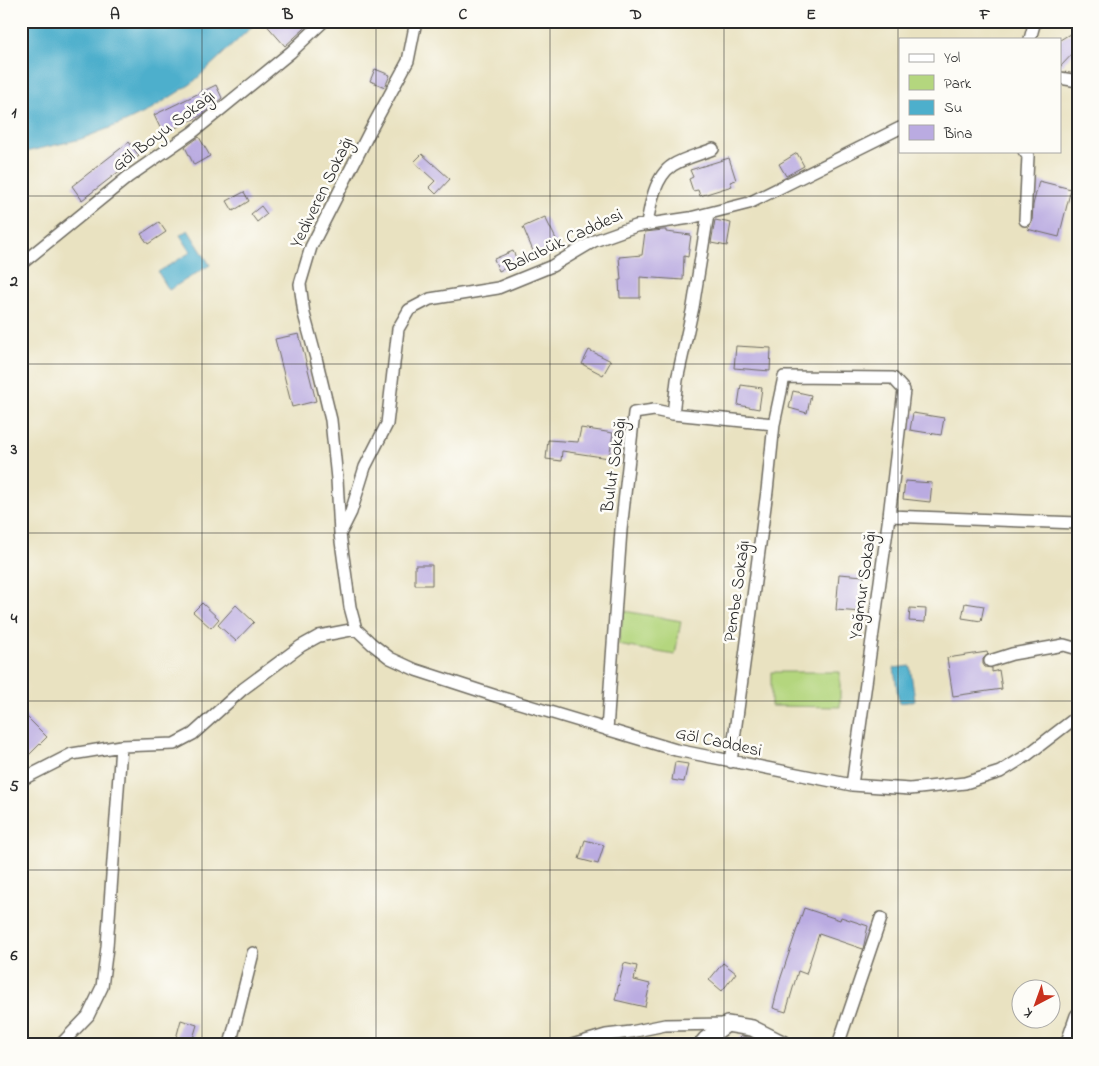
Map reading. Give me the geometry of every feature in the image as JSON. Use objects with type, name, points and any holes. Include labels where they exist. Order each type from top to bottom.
[{"type":"street","name":"Göl Boyu Sokağı","points":[[21,264],[128,177],[194,132],[291,52],[324,21]]},
{"type":"street","name":"Yediveren Sokağı","points":[[340,534],[331,420],[304,314],[300,284],[311,247],[370,131],[408,62],[416,21]]},
{"type":"street","points":[[1030,38],[1035,21]]},
{"type":"street","points":[[1062,78],[1078,81]]},
{"type":"street","name":"Balcıbük Caddesi","points":[[340,534],[351,512],[365,467],[387,424],[398,329],[409,310],[430,299],[498,288],[552,266],[594,241],[636,226],[690,218],[749,203],[899,128]]},
{"type":"street","points":[[647,224],[650,202],[661,176],[672,165],[713,149]]},
{"type":"street","points":[[1025,152],[1028,156],[1025,220]]},
{"type":"street","points":[[708,214],[693,307],[677,380],[672,414],[774,424]]},
{"type":"street","name":"Pembe Sokağı","points":[[731,762],[767,491],[774,424],[784,377],[893,378],[904,390]]},
{"type":"street","name":"Yağmur Sokağı","points":[[852,785],[889,516],[904,390]]},
{"type":"street","name":"Bulut Sokağı","points":[[607,730],[621,530],[634,413],[654,410],[672,414]]},
{"type":"street","points":[[889,516],[1078,523]]},
{"type":"street","points":[[21,780],[72,754],[120,746],[174,744],[193,734],[243,689],[301,646],[319,636],[356,629],[350,607],[340,534]]},
{"type":"street","name":"Göl Caddesi","points":[[356,629],[390,658],[416,670],[496,696],[676,750],[852,785],[910,789],[965,783],[1000,772],[1026,756],[1078,716]]},
{"type":"street","points":[[990,661],[1012,654],[1064,645],[1078,649]]},
{"type":"street","points":[[62,1043],[88,1016],[102,987],[107,947],[120,746]]},
{"type":"street","points":[[838,1045],[881,918]]},
{"type":"street","points":[[230,1045],[253,953]]},
{"type":"street","points":[[1068,1045],[1078,1016]]},
{"type":"street","points":[[572,1045],[606,1035],[631,1032],[665,1024],[728,1024],[752,1028],[786,1045]]},
{"type":"street","points":[[700,1045],[728,1024]]},
{"type":"green space","points":[[624,611],[681,621],[675,655],[618,645]]},
{"type":"green space","points":[[771,672],[840,672],[840,707],[771,706]]},
{"type":"water","points":[[21,21],[258,21],[191,84],[148,111],[81,139],[21,153]]},
{"type":"water","points":[[188,230],[210,265],[169,290],[158,272],[191,252],[180,235]]},
{"type":"water","points":[[910,666],[915,701],[899,703],[894,668]]},
{"type":"building","points":[[263,21],[313,21],[285,46]]},
{"type":"building","points":[[1078,29],[1078,48],[1062,65],[1062,39]]},
{"type":"building","points":[[375,69],[390,75],[385,87],[370,81]]},
{"type":"building","points":[[216,85],[222,98],[202,115],[163,134],[154,115]]},
{"type":"building","points":[[199,137],[210,156],[194,165],[185,147]]},
{"type":"building","points":[[129,142],[139,156],[82,200],[72,186]]},
{"type":"building","points":[[797,153],[804,166],[786,176],[779,164]]},
{"type":"building","points":[[422,154],[450,179],[436,194],[429,187],[435,181],[414,162]]},
{"type":"building","points":[[729,158],[736,180],[730,182],[732,186],[700,196],[698,190],[693,191],[689,179],[693,177],[690,170]]},
{"type":"building","points":[[1039,181],[1071,189],[1059,237],[1027,229],[1032,221],[1033,205]]},
{"type":"building","points":[[244,192],[249,201],[233,211],[227,201]]},
{"type":"building","points":[[261,206],[267,214],[257,222],[251,214]]},
{"type":"building","points":[[545,217],[560,247],[536,258],[523,227]]},
{"type":"building","points":[[715,220],[731,223],[727,246],[711,243]]},
{"type":"building","points":[[159,222],[166,232],[148,244],[141,234]]},
{"type":"building","points":[[666,230],[666,232],[691,235],[688,257],[684,256],[683,280],[640,277],[640,298],[620,298],[619,257],[642,255],[645,232]]},
{"type":"building","points":[[513,251],[518,262],[499,271],[494,259]]},
{"type":"building","points":[[299,334],[316,401],[292,407],[275,339]]},
{"type":"building","points":[[736,346],[771,348],[770,371],[734,368]]},
{"type":"building","points":[[589,350],[611,361],[603,375],[582,364]]},
{"type":"building","points":[[741,385],[762,388],[759,409],[738,405]]},
{"type":"building","points":[[793,391],[811,395],[807,413],[789,408]]},
{"type":"building","points":[[913,413],[944,418],[941,435],[910,430]]},
{"type":"building","points":[[581,428],[613,433],[609,458],[562,451],[561,461],[546,459],[548,440],[578,442]]},
{"type":"building","points":[[905,481],[932,483],[930,502],[903,499]]},
{"type":"building","points":[[415,565],[432,565],[432,585],[415,585]]},
{"type":"building","points":[[839,574],[864,576],[861,612],[836,610]]},
{"type":"building","points":[[202,603],[219,619],[211,628],[193,612]]},
{"type":"building","points":[[965,603],[984,606],[981,621],[962,618]]},
{"type":"building","points":[[236,605],[254,622],[236,641],[218,625]]},
{"type":"building","points":[[910,608],[926,609],[925,622],[909,621]]},
{"type":"building","points":[[987,652],[988,654],[983,659],[983,664],[985,667],[992,668],[992,672],[999,670],[1002,689],[953,696],[947,658]]},
{"type":"building","points":[[21,711],[47,737],[21,763]]},
{"type":"building","points":[[675,762],[688,764],[684,782],[672,780]]},
{"type":"building","points":[[585,840],[604,845],[598,864],[579,859]]},
{"type":"building","points":[[804,908],[840,920],[841,917],[868,926],[863,949],[819,934],[806,974],[798,971],[786,1012],[773,1008],[780,980]]},
{"type":"building","points":[[624,963],[637,966],[634,980],[650,984],[645,1007],[615,1000]]},
{"type":"building","points":[[723,963],[736,973],[722,991],[709,980]]},
{"type":"building","points":[[181,1020],[197,1025],[191,1045],[175,1042]]},
{"type":"building","points":[[741,1036],[749,1037],[765,1045],[738,1045]]}]
